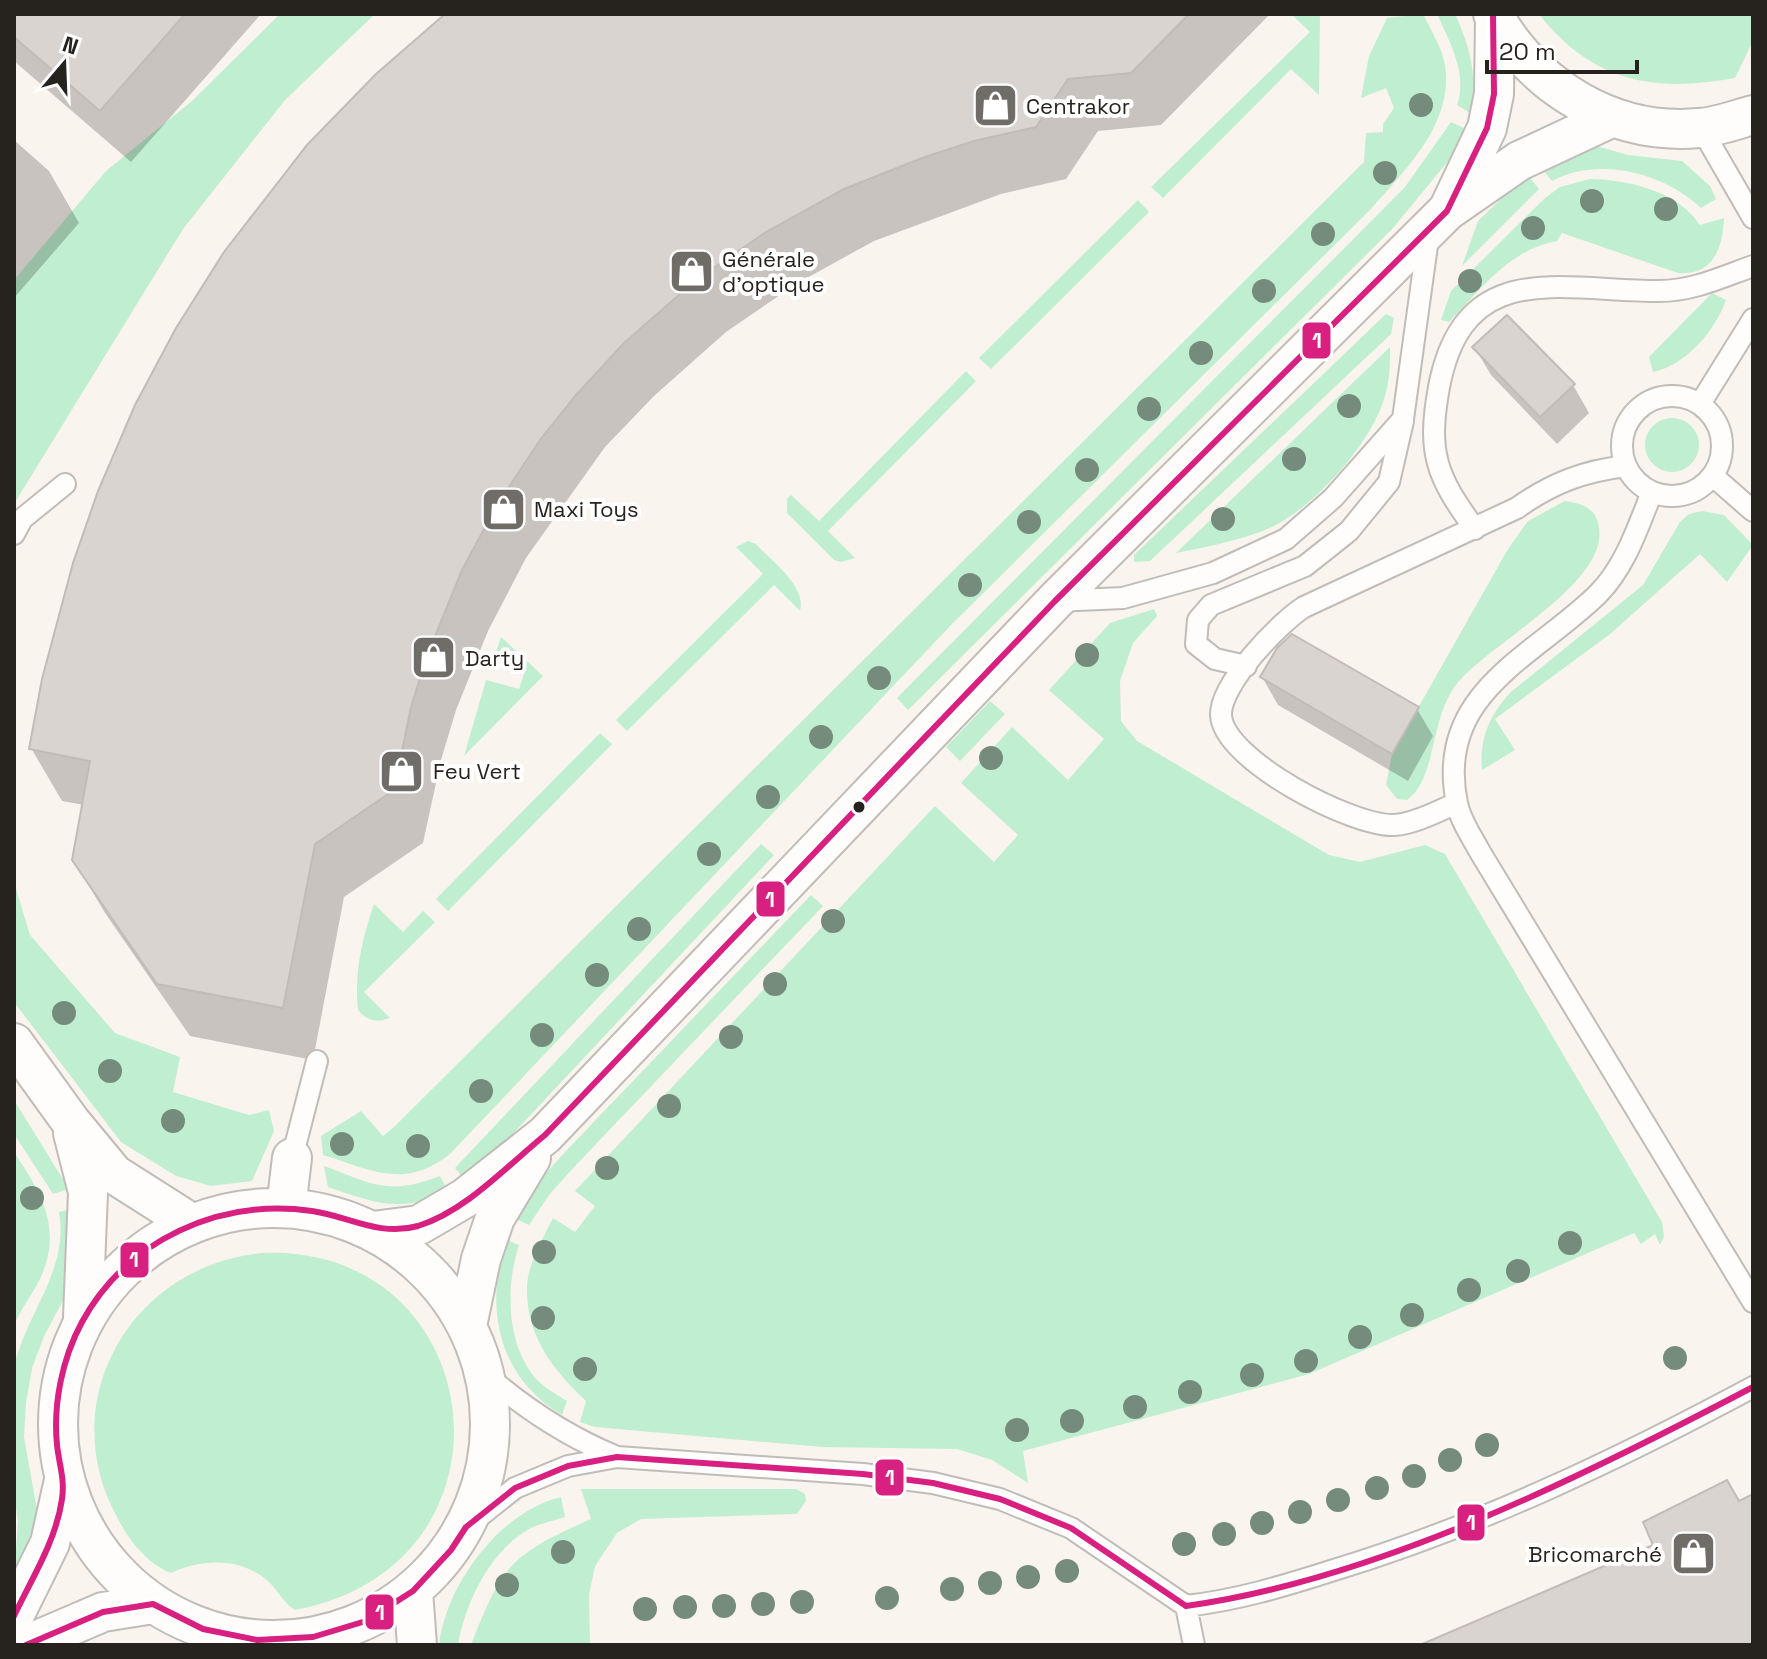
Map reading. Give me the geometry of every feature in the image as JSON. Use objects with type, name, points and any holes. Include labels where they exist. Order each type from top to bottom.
[{"type":"street","points":[[1494,16],[1525,61],[1565,95],[1613,117],[1642,126],[1701,128],[1753,115]]},
{"type":"street","points":[[1438,220],[1487,128],[1494,94],[1494,16]]},
{"type":"street","points":[[373,1231],[419,1225],[465,1198],[545,1135],[1055,601],[1438,220],[1519,161],[1613,117]]},
{"type":"street","points":[[14,1043],[71,1122],[114,1174],[191,1223]]},
{"type":"street","points":[[71,1122],[88,1192],[88,1258],[83,1320]]},
{"type":"street","points":[[467,1326],[481,1259],[495,1218],[545,1135]]},
{"type":"street","points":[[286,1208],[292,1158]]},
{"type":"street","points":[[286,1208],[345,1219],[373,1231],[421,1267],[442,1288],[467,1326],[484,1373],[491,1425],[484,1477],[466,1527],[451,1550],[413,1591],[366,1621],[318,1641],[229,1637],[177,1619],[153,1604],[114,1570],[83,1529],[64,1480],[58,1448],[58,1404],[69,1349],[83,1320],[121,1271],[148,1247],[191,1223],[238,1211],[286,1208]]},
{"type":"street","points":[[14,1616],[50,1543],[64,1480]]},
{"type":"street","points":[[413,1591],[417,1645]]},
{"type":"street","points":[[26,1645],[103,1612],[153,1604]]},
{"type":"lane","points":[[1701,128],[1753,218]]},
{"type":"lane","points":[[1246,666],[1215,659],[1196,644],[1198,620],[1211,605],[1305,566],[1349,531],[1389,482],[1438,220]]},
{"type":"lane","points":[[1475,529],[1444,487],[1433,442],[1444,364],[1467,320],[1487,300],[1507,292],[1542,288],[1693,289],[1753,266]]},
{"type":"lane","points":[[1700,404],[1753,319]]},
{"type":"lane","points":[[1672,396],[1700,404],[1720,429],[1720,462],[1713,476],[1691,493],[1665,497],[1632,478],[1626,466],[1622,439],[1626,425],[1645,404],[1672,396]]},
{"type":"lane","points":[[1055,601],[1123,598],[1213,573],[1286,539],[1333,498],[1403,419]]},
{"type":"lane","points":[[1457,803],[1394,825],[1363,821],[1332,809],[1268,772],[1230,740],[1221,719],[1222,703],[1246,666],[1282,621],[1304,607],[1475,529],[1571,477],[1626,466]]},
{"type":"lane","points":[[1713,476],[1753,511]]},
{"type":"lane","points":[[14,534],[22,519],[65,484]]},
{"type":"lane","points":[[1652,492],[1631,543],[1608,583],[1499,675],[1467,714],[1456,752],[1457,803],[1495,878],[1660,1144],[1753,1302]]},
{"type":"lane","points":[[292,1158],[317,1061]]},
{"type":"lane","points":[[484,1373],[521,1406],[571,1438],[617,1457]]},
{"type":"lane","points":[[466,1527],[515,1488],[568,1466],[617,1457],[863,1474],[933,1483],[1000,1499],[1071,1528],[1186,1606],[1236,1601],[1416,1545],[1588,1469],[1753,1387]]},
{"type":"lane","points":[[1186,1606],[1194,1645]]},
{"type":"green space","points":[[280,14],[375,14],[285,100],[183,229],[14,504],[14,280],[106,171],[192,101]]},
{"type":"green space","points":[[1291,14],[1320,14],[1319,95],[1291,69],[1163,198],[1151,187],[1310,32]]},
{"type":"green space","points":[[1423,14],[1445,65],[1446,86],[1442,106],[1424,144],[1371,209],[951,625],[450,1154],[433,1165],[403,1174],[373,1171],[323,1155],[321,1136],[361,1111],[383,1136],[393,1128],[1364,162],[1366,133],[1383,132],[1383,124],[1394,108],[1386,88],[1361,98],[1369,56],[1387,18]]},
{"type":"green space","points":[[1437,14],[1455,14],[1465,39],[1473,75],[1472,114],[1457,105],[1459,70]]},
{"type":"green space","points":[[1539,14],[1753,14],[1753,41],[1735,78],[1678,84],[1651,82],[1626,77],[1581,55],[1559,37]]},
{"type":"green space","points":[[1451,122],[1466,129],[1449,160],[1393,228],[908,710],[897,698],[1405,187]]},
{"type":"green space","points":[[1593,145],[1628,155],[1682,161],[1710,186],[1716,199],[1701,208],[1669,186],[1630,172],[1590,170],[1552,181],[1542,169]]},
{"type":"green space","points":[[1527,174],[1539,189],[1462,266],[1478,221]]},
{"type":"green space","points":[[1590,179],[1636,185],[1666,196],[1690,213],[1700,225],[1724,218],[1721,240],[1714,258],[1700,270],[1678,273],[1562,233],[1557,241],[1510,262],[1449,322],[1441,320],[1451,291],[1545,198],[1560,187]]},
{"type":"green space","points":[[1138,200],[1149,212],[991,369],[979,358]]},
{"type":"green space","points":[[1712,293],[1726,300],[1707,335],[1677,362],[1653,372],[1649,357]]},
{"type":"green space","points":[[1386,314],[1394,318],[1391,334],[1150,561],[1134,562],[1134,555]]},
{"type":"green space","points":[[1390,347],[1388,384],[1378,414],[1354,454],[1320,492],[1283,521],[1265,530],[1176,553]]},
{"type":"green space","points":[[966,371],[976,381],[828,531],[855,558],[841,562],[834,560],[787,513],[787,499],[791,495],[819,521]]},
{"type":"green space","points":[[1672,418],[1691,426],[1699,445],[1691,464],[1672,472],[1653,464],[1645,445],[1653,426]]},
{"type":"green space","points":[[1565,501],[1586,507],[1598,523],[1598,545],[1587,567],[1569,589],[1472,668],[1456,685],[1441,715],[1424,778],[1407,800],[1397,799],[1386,785],[1392,754],[1508,549],[1528,521]]},
{"type":"green space","points":[[1702,511],[1724,515],[1753,545],[1727,582],[1700,554],[1610,634],[1495,719],[1515,750],[1482,770],[1484,737],[1504,700],[1643,585],[1680,522],[1689,514]]},
{"type":"green space","points":[[748,541],[756,544],[793,583],[801,602],[800,611],[774,585],[627,731],[616,720],[763,574],[736,547]]},
{"type":"green space","points":[[1154,609],[1157,616],[1133,643],[1120,681],[1121,721],[1137,741],[1329,855],[1360,862],[1425,845],[1445,854],[1662,1222],[1664,1237],[1660,1245],[1655,1234],[1641,1244],[1634,1233],[1309,1374],[1023,1451],[1028,1483],[992,1460],[957,1449],[822,1447],[595,1427],[580,1422],[586,1401],[544,1351],[531,1322],[528,1305],[530,1270],[553,1218],[575,1232],[595,1206],[575,1191],[935,806],[994,862],[1018,835],[961,783],[1012,727],[1068,780],[1104,739],[1049,690],[1110,623]]},
{"type":"green space","points":[[501,637],[543,676],[464,756],[486,680],[519,689],[526,668],[494,658]]},
{"type":"green space","points":[[990,701],[1005,714],[960,761],[946,747]]},
{"type":"green space","points":[[600,733],[612,744],[448,911],[436,899]]},
{"type":"green space","points":[[761,844],[774,855],[492,1156],[465,1180],[455,1168]]},
{"type":"green space","points":[[14,882],[30,935],[115,1033],[180,1057],[173,1092],[249,1115],[269,1110],[274,1131],[252,1181],[211,1186],[176,1176],[121,1142],[14,1002]]},
{"type":"green space","points":[[811,895],[823,906],[576,1165],[549,1195],[529,1225],[516,1219],[537,1183],[565,1152]]},
{"type":"green space","points":[[374,904],[403,932],[423,911],[435,922],[364,992],[390,1018],[376,1021],[368,1019],[358,1010],[357,996],[360,956]]},
{"type":"green space","points":[[14,1100],[69,1189],[53,1194],[14,1134]]},
{"type":"green space","points":[[14,1152],[41,1198],[50,1245],[39,1281],[14,1325]]},
{"type":"green space","points":[[324,1166],[381,1185],[407,1185],[440,1176],[448,1191],[416,1202],[388,1204],[328,1187]]},
{"type":"green space","points":[[75,1208],[66,1295],[44,1336],[32,1368],[26,1403],[24,1437],[39,1521],[14,1578],[18,1521],[14,1495],[14,1366],[53,1272],[60,1233],[59,1212]]},
{"type":"green space","points":[[506,1240],[519,1245],[511,1294],[517,1345],[536,1378],[567,1401],[562,1415],[523,1381],[510,1361],[502,1339],[496,1291]]},
{"type":"green space","points":[[262,1253],[339,1264],[397,1298],[435,1350],[453,1411],[449,1475],[422,1534],[371,1581],[295,1610],[268,1581],[241,1566],[205,1563],[171,1573],[146,1557],[117,1517],[100,1473],[94,1428],[100,1386],[117,1346],[142,1311],[176,1283],[216,1263]]},
{"type":"green space","points":[[581,1489],[796,1489],[805,1494],[806,1501],[797,1514],[641,1519],[617,1533],[595,1566],[589,1595],[590,1645],[471,1645],[492,1596],[513,1565],[543,1542],[591,1519]]},
{"type":"green space","points":[[561,1497],[565,1517],[529,1529],[502,1550],[473,1596],[458,1645],[439,1645],[453,1598],[480,1553],[518,1517]]},
{"type":"building","points":[[14,14],[185,14],[100,111],[14,37]]},
{"type":"building","points":[[445,14],[1189,14],[1131,73],[1068,79],[1036,127],[974,141],[922,158],[844,189],[766,232],[696,280],[624,343],[540,440],[497,505],[462,570],[427,656],[411,707],[394,790],[315,844],[283,1008],[157,984],[72,860],[90,761],[29,749],[42,679],[73,563],[98,491],[135,405],[176,328],[224,252],[307,145],[376,74]]},
{"type":"building","points":[[1507,315],[1575,384],[1540,417],[1472,347]]},
{"type":"building","points":[[1292,634],[1419,707],[1392,754],[1260,677],[1277,648]]},
{"type":"building","name":"Bricomarché","points":[[1727,1480],[1739,1501],[1753,1494],[1753,1645],[1420,1645],[1653,1545],[1643,1522]]},
{"type":"transit line","name":"1","points":[[14,1616],[59,1515],[63,1485],[56,1414],[64,1366],[82,1322],[101,1293],[124,1268],[150,1247],[179,1231],[243,1211],[312,1211],[390,1229],[418,1226],[469,1199],[545,1135],[1055,601],[1447,211],[1487,128],[1494,94],[1493,14]]},
{"type":"transit line","name":"1","points":[[26,1645],[103,1612],[153,1604],[203,1629],[257,1640],[313,1637],[366,1621],[413,1591],[451,1550],[466,1527],[515,1488],[568,1466],[617,1457],[863,1474],[933,1483],[1000,1499],[1071,1528],[1186,1606],[1258,1593],[1404,1549],[1549,1489],[1753,1387]]},
{"type":"place","name":"Centrakor","points":[[995,106]]},
{"type":"place","name":"Générale d'optique","points":[[691,272]]},
{"type":"place","name":"Maxi Toys","points":[[503,509]]},
{"type":"place","name":"Darty","points":[[434,658]]},
{"type":"place","name":"Feu Vert","points":[[402,771]]},
{"type":"place","name":"Bricomarché","points":[[1693,1554]]}]
